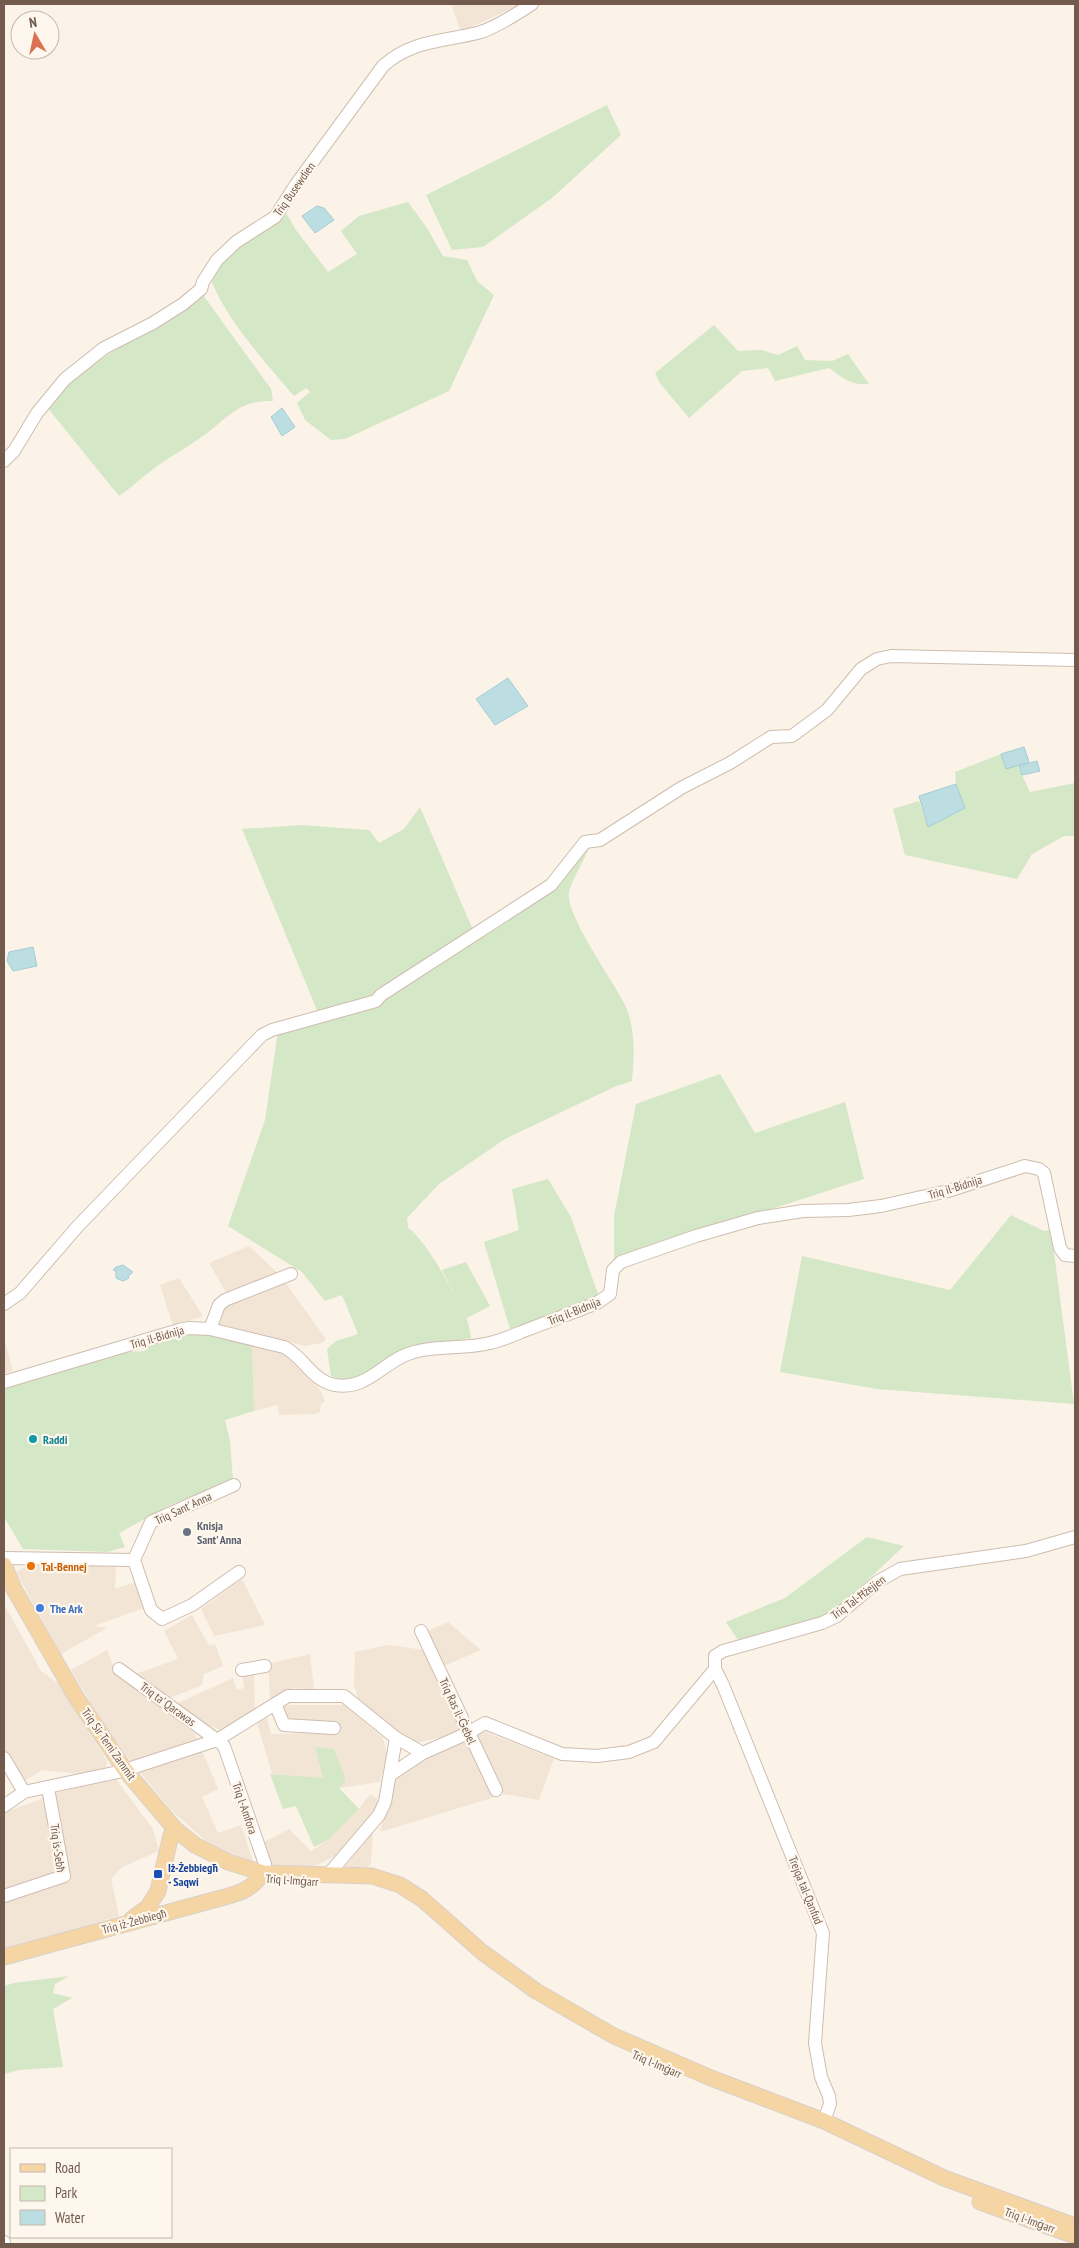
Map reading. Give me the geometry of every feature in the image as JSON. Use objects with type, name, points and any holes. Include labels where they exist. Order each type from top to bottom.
[{"type":"main road","name":"Triq Sir Temi Zammit","points":[[4,1565],[14,1589],[136,1798],[171,1835],[208,1858],[261,1876]]},
{"type":"main road","name":"Triq Sir Temi Zammit","points":[[4,1582],[51,1668],[121,1771],[176,1830],[195,1845],[261,1876]]},
{"type":"main road","points":[[128,1922],[148,1907],[158,1891],[171,1835]]},
{"type":"main road","name":"Triq l-Imġarr","points":[[261,1876],[372,1876],[400,1885],[422,1900],[482,1952],[536,1991],[614,2036],[711,2078],[824,2121],[944,2178],[1075,2226]]},
{"type":"main road","name":"Triq l-Imġarr","points":[[261,1876],[372,1884],[396,1892],[417,1906],[475,1957],[518,1988],[610,2043],[663,2068],[769,2107],[981,2202],[1075,2236]]},
{"type":"main road","name":"Triq iż-Żebbiegħ","points":[[4,1957],[244,1891],[253,1886],[261,1876]]},
{"type":"main road","points":[[158,1891],[161,1903],[174,1911]]},
{"type":"street","name":"Triq Busewdien","points":[[4,462],[14,451],[37,413],[65,379],[104,348],[153,323],[183,304],[201,289],[203,282],[217,260],[236,242],[275,217],[297,183],[389,60],[416,46],[482,32],[532,4]]},
{"type":"street","points":[[4,1304],[20,1293],[78,1226],[262,1035],[272,1030],[376,1001],[381,995],[436,962],[471,936],[552,886],[585,842],[600,840],[681,788],[730,763],[771,737],[792,736],[827,710],[856,674],[867,665],[877,659],[891,656],[1075,660]]},
{"type":"street","name":"Triq il-Bidnija","points":[[4,1382],[189,1328],[210,1329],[284,1347],[295,1353],[302,1363],[324,1381],[337,1386],[353,1385],[367,1380],[394,1361],[410,1353],[490,1343],[597,1303],[610,1294],[613,1270],[618,1264],[696,1236],[775,1215],[803,1211],[867,1208],[932,1195],[1025,1166],[1044,1172],[1060,1248],[1064,1255],[1075,1256]]},
{"type":"street","points":[[210,1329],[219,1305],[225,1300],[291,1274]]},
{"type":"street","name":"Triq Sant' Anna","points":[[134,1560],[151,1522],[234,1486]]},
{"type":"street","name":"Triq Tal-Ħżejjen","points":[[715,1669],[715,1656],[722,1651],[837,1616],[890,1572],[911,1567],[1026,1551],[1075,1537]]},
{"type":"street","points":[[4,1558],[134,1560],[151,1610],[162,1619],[192,1605],[239,1572]]},
{"type":"street","name":"Triq Ras il-Ġebel","points":[[422,1631],[496,1790]]},
{"type":"street","points":[[242,1670],[265,1666]]},
{"type":"street","name":"Triq ta' Qarawas","points":[[119,1669],[217,1740]]},
{"type":"street","points":[[390,1775],[423,1752],[468,1733],[484,1724],[562,1754],[597,1756],[629,1752],[654,1742],[715,1669]]},
{"type":"street","name":"Trejqa tal-Qanfud","points":[[715,1669],[823,1933],[815,2043],[821,2078],[829,2096],[830,2104],[824,2121]]},
{"type":"street","points":[[4,1806],[24,1792],[121,1771],[217,1740],[288,1696],[344,1696],[396,1738],[423,1752]]},
{"type":"street","points":[[275,1704],[284,1725],[334,1728]]},
{"type":"street","points":[[327,1876],[380,1815],[390,1775],[396,1738]]},
{"type":"street","name":"Triq l-Amfora","points":[[217,1740],[224,1746],[265,1864],[261,1876]]},
{"type":"street","points":[[4,1758],[24,1792]]},
{"type":"street","name":"Triq is-Sebħ","points":[[4,1896],[64,1876],[48,1788]]},
{"type":"shaded area","points":[[451,4],[521,4],[461,32]]},
{"type":"shaded area","points":[[249,1246],[280,1275],[326,1339],[322,1343],[305,1346],[220,1324],[228,1296],[209,1263]]},
{"type":"shaded area","points":[[179,1278],[203,1316],[173,1326],[160,1285]]},
{"type":"shaded area","points":[[4,1338],[13,1371],[4,1374]]},
{"type":"shaded area","points":[[252,1343],[284,1350],[321,1391],[325,1402],[321,1404],[320,1412],[315,1414],[279,1415],[278,1405],[254,1411]]},
{"type":"shaded area","points":[[33,1563],[116,1567],[115,1589],[138,1581],[147,1607],[94,1626],[107,1628],[61,1654],[16,1572]]},
{"type":"shaded area","points":[[242,1579],[265,1625],[214,1636],[201,1609]]},
{"type":"shaded area","points":[[4,1604],[41,1671],[59,1684],[107,1761],[106,1769],[79,1774],[42,1770],[24,1781],[4,1748]]},
{"type":"shaded area","points":[[192,1615],[209,1646],[215,1644],[223,1666],[204,1674],[202,1685],[170,1698],[138,1673],[178,1659],[164,1631]]},
{"type":"shaded area","points":[[448,1622],[481,1650],[444,1666],[428,1631]]},
{"type":"shaded area","points":[[388,1645],[425,1650],[463,1732],[413,1744],[360,1705],[354,1685],[355,1652]]},
{"type":"shaded area","points":[[107,1650],[115,1671],[195,1734],[218,1789],[202,1797],[218,1833],[241,1825],[254,1864],[214,1848],[172,1811],[111,1737],[71,1670]]},
{"type":"shaded area","points":[[310,1654],[314,1690],[294,1688],[270,1699],[268,1664]]},
{"type":"shaded area","points":[[254,1673],[255,1710],[220,1730],[199,1721],[176,1704],[233,1678],[237,1690],[244,1688],[242,1674]]},
{"type":"shaded area","points":[[288,1705],[344,1705],[383,1738],[387,1754],[380,1782],[339,1788],[346,1780],[342,1772],[316,1748],[324,1779],[272,1774],[257,1723],[267,1718],[271,1734],[325,1733],[286,1723],[281,1709]]},
{"type":"shaded area","points":[[481,1730],[554,1759],[539,1800],[503,1794],[474,1734]]},
{"type":"shaded area","points":[[467,1739],[495,1797],[380,1832],[395,1776],[420,1760]]},
{"type":"shaded area","points":[[115,1778],[153,1829],[159,1851],[122,1867],[111,1879],[119,1916],[4,1951],[4,1813],[59,1792]]},
{"type":"shaded area","points":[[370,1794],[380,1801],[345,1851],[317,1865],[271,1870],[260,1844],[289,1829],[311,1851],[328,1840],[359,1809]]},
{"type":"shaded area","points":[[373,1832],[371,1863],[365,1872],[341,1872]]},
{"type":"green space","points":[[607,105],[621,135],[552,198],[483,247],[452,250],[426,195]]},
{"type":"green space","points":[[408,202],[427,228],[443,256],[467,260],[477,281],[494,295],[449,391],[345,439],[331,440],[305,420],[297,403],[310,392],[306,388],[294,396],[246,339],[224,307],[210,276],[222,259],[285,211],[296,230],[328,272],[357,254],[341,231],[359,216]]},
{"type":"green space","points":[[203,295],[271,389],[273,401],[250,404],[233,412],[119,496],[46,406],[74,376]]},
{"type":"green space","points":[[714,325],[738,351],[762,350],[778,355],[797,346],[805,360],[832,361],[848,354],[869,384],[852,382],[829,368],[775,381],[768,368],[742,371],[689,418],[659,382],[655,373]]},
{"type":"green space","points":[[1001,754],[1006,769],[1017,764],[1030,792],[1075,783],[1075,836],[1064,836],[1032,854],[1017,879],[905,855],[893,809],[919,801],[928,827],[965,808],[956,784],[955,772]]},
{"type":"green space","points":[[420,807],[473,930],[376,997],[319,1015],[242,829],[301,825],[369,830],[379,843],[404,829]]},
{"type":"green space","points":[[590,846],[569,892],[570,902],[582,932],[629,1014],[633,1033],[632,1081],[614,1087],[505,1139],[439,1184],[407,1218],[408,1228],[432,1256],[456,1298],[467,1319],[471,1338],[432,1344],[349,1382],[331,1376],[327,1349],[336,1341],[358,1334],[342,1295],[325,1301],[302,1272],[228,1226],[265,1120],[278,1031],[377,1003],[555,887],[585,849]]},
{"type":"green space","points":[[720,1074],[755,1133],[845,1102],[864,1179],[614,1260],[614,1216],[636,1104]]},
{"type":"green space","points":[[548,1179],[571,1217],[599,1297],[510,1329],[484,1242],[519,1230],[512,1189]]},
{"type":"green space","points":[[1011,1215],[1044,1231],[1051,1230],[1074,1404],[877,1389],[780,1372],[802,1256],[950,1290]]},
{"type":"green space","points":[[466,1262],[490,1306],[467,1318],[442,1270]]},
{"type":"green space","points":[[194,1331],[252,1343],[254,1411],[225,1420],[230,1441],[233,1480],[170,1505],[119,1533],[125,1547],[107,1552],[23,1549],[4,1517],[4,1387],[92,1360],[145,1351],[148,1343]]},
{"type":"green space","points":[[867,1537],[904,1546],[828,1617],[738,1640],[726,1622],[785,1598]]},
{"type":"green space","points":[[315,1747],[334,1749],[346,1780],[339,1788],[359,1809],[328,1840],[314,1847],[296,1806],[283,1809],[270,1774],[323,1778]]},
{"type":"green space","points":[[69,1976],[55,1984],[53,1993],[72,1998],[53,2009],[63,2067],[19,2070],[4,2074],[4,1986]]},
{"type":"water","points":[[317,206],[324,208],[334,220],[315,233],[302,216]]},
{"type":"water","points":[[282,408],[295,427],[282,436],[271,417]]},
{"type":"water","points":[[508,678],[528,706],[495,725],[476,699]]},
{"type":"water","points":[[1024,747],[1029,762],[1006,769],[1001,754]]},
{"type":"water","points":[[1037,761],[1040,771],[1022,775],[1019,766]]},
{"type":"water","points":[[956,784],[965,808],[928,827],[919,796]]},
{"type":"water","points":[[33,947],[37,966],[13,971],[7,961],[9,952]]},
{"type":"water","points":[[123,1265],[133,1272],[128,1276],[129,1278],[123,1281],[116,1278],[116,1271],[113,1270]]},
{"type":"place","name":"Raddi","points":[[33,1439]]},
{"type":"place","name":"Knisja Sant' Anna","points":[[187,1532]]},
{"type":"place","name":"Tal-Bennej","points":[[31,1566]]},
{"type":"place","name":"The Ark","points":[[40,1608]]},
{"type":"place","name":"Iż-Żebbiegħ - Saqwi","points":[[158,1874]]}]
